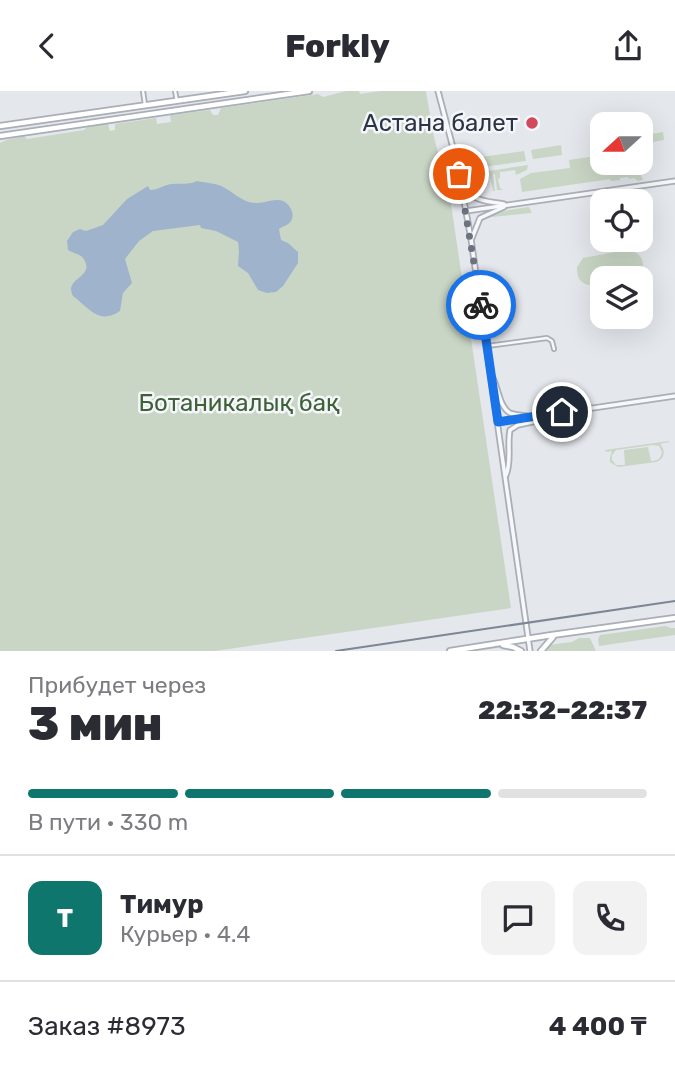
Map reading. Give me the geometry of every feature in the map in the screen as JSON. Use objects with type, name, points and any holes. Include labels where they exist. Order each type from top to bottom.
[{"type":"main road","points":[[3,126],[245,91]]},
{"type":"main road","points":[[0,136],[309,91]]},
{"type":"main road","points":[[174,111],[170,106],[177,101]]},
{"type":"main road","points":[[147,115],[153,111],[152,106],[148,105]]},
{"type":"main road","points":[[34,121],[30,126],[36,131]]},
{"type":"main road","points":[[3,126],[13,129],[9,135]]},
{"type":"main road","points":[[450,651],[675,618]]},
{"type":"main road","points":[[529,639],[553,638],[616,627]]},
{"type":"main road","points":[[541,651],[553,638]]},
{"type":"main road","points":[[498,644],[521,651]]},
{"type":"street","points":[[143,91],[148,105]]},
{"type":"street","points":[[176,91],[177,101]]},
{"type":"street","points":[[438,91],[459,174],[471,239],[530,651]]},
{"type":"street","points":[[459,174],[466,189],[477,199],[509,205]]},
{"type":"street","points":[[466,211],[675,181]]},
{"type":"street","points":[[471,239],[480,218],[509,205]]},
{"type":"street","points":[[487,347],[547,338],[552,341],[554,349]]},
{"type":"street","points":[[491,374],[497,383],[503,406],[510,413],[531,417]]},
{"type":"street","points":[[498,422],[675,396]]},
{"type":"street","points":[[505,477],[509,464],[510,430],[518,425],[537,421],[548,414]]},
{"type":"green space","name":"Ботаникалық бақ","points":[[346,91],[359,91],[360,94],[426,91],[433,133],[451,204],[511,608],[215,651],[0,651],[0,143],[24,136],[27,139],[105,124],[108,124],[110,131],[115,130],[115,124],[156,118],[157,124],[171,122],[170,115],[210,110],[213,115],[218,115],[221,108],[318,94],[323,97]]},
{"type":"green space","points":[[663,132],[664,140],[653,142],[653,134]]},
{"type":"green space","points":[[561,145],[562,155],[533,159],[531,150]]},
{"type":"green space","points":[[524,151],[526,161],[476,168],[474,158]]},
{"type":"green space","points":[[590,157],[590,175],[641,175],[643,180],[628,177],[522,192],[520,179],[531,173],[570,168],[569,160]]},
{"type":"green space","points":[[528,165],[527,170],[516,175],[515,170],[500,172],[498,179],[503,190],[497,190],[493,174],[493,191],[489,171]]},
{"type":"green space","points":[[529,207],[532,213],[481,218],[509,210]]},
{"type":"green space","points":[[615,252],[634,252],[640,256],[643,265],[590,266],[588,285],[581,281],[577,273],[577,267],[583,258]]},
{"type":"green space","points":[[669,441],[660,444],[664,455],[656,462],[618,467],[610,462],[612,451],[605,450]],"holes":[[[653,445],[659,446],[662,452],[660,458],[655,461],[651,461],[648,447],[624,450],[625,465],[616,465],[612,460],[616,450]]]},
{"type":"green space","points":[[665,626],[675,628],[675,635],[599,646],[600,635]]},
{"type":"green space","points":[[579,638],[590,638],[596,651],[544,651],[548,645],[572,642]]},
{"type":"water","points":[[197,181],[222,186],[249,202],[280,200],[289,206],[292,219],[279,229],[281,240],[298,252],[298,263],[283,286],[276,292],[258,290],[248,273],[238,266],[238,242],[216,231],[201,228],[200,225],[153,231],[139,241],[125,259],[132,283],[123,293],[120,311],[113,315],[95,314],[73,296],[72,285],[86,270],[86,265],[82,257],[68,250],[67,241],[73,232],[103,225],[127,199],[148,186],[152,190],[171,184]]},
{"type":"tram line","points":[[336,651],[675,601]]},
{"type":"way so far","points":[[459,174],[481,305]]},
{"type":"place","name":"Астана балет","points":[[532,123]]},
{"type":"route","points":[[481,305],[498,422],[562,412]]}]
